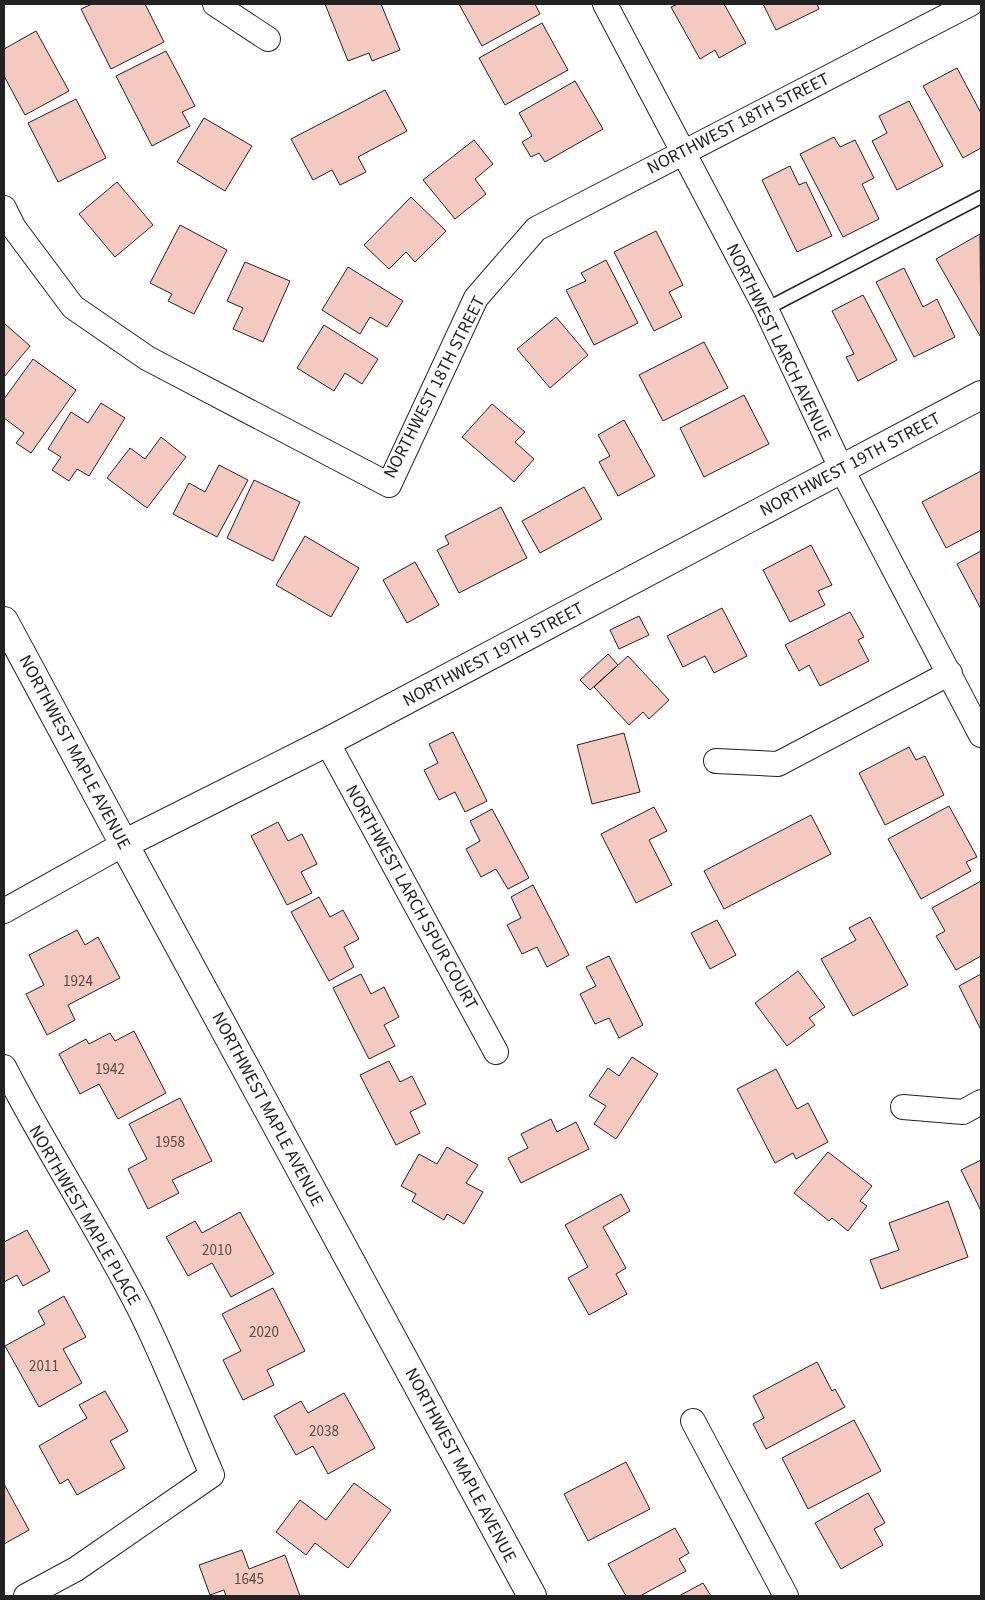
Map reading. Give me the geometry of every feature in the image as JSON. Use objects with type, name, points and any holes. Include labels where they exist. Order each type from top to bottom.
[{"type":"main road","name":"NORTHWEST 19TH STREET","points":[[124,844],[327,742],[981,395]]},
{"type":"main road","name":"NORTHWEST MAPLE AVENUE","points":[[4,621],[532,1596]]},
{"type":"street","points":[[215,4],[268,39]]},
{"type":"street","name":"NORTHWEST LARCH AVENUE","points":[[604,4],[766,310],[841,468],[981,735]]},
{"type":"street","name":"NORTHWEST 18TH STREET","points":[[4,208],[14,228],[74,307],[148,358],[389,485],[476,298],[536,229],[682,151],[970,4]]},
{"type":"street","points":[[716,761],[778,764],[950,673]]},
{"type":"street","name":"NORTHWEST LARCH SPUR COURT","points":[[327,742],[496,1052]]},
{"type":"street","name":"NORTHWEST 19TH STREET","points":[[4,911],[124,844]]},
{"type":"street","name":"NORTHWEST MAPLE PLACE","points":[[4,1067],[37,1132],[86,1209],[139,1310],[212,1474],[76,1569],[26,1596]]},
{"type":"street","points":[[903,1107],[963,1112],[981,1102]]},
{"type":"street","points":[[692,1421],[786,1596]]},
{"type":"lane","points":[[766,310],[981,197]]},
{"type":"building","points":[[92,4],[145,4],[164,42],[111,69],[81,9]]},
{"type":"building","points":[[325,4],[381,4],[400,50],[372,61],[369,53],[348,61]]},
{"type":"building","points":[[459,4],[535,4],[540,14],[482,46]]},
{"type":"building","points":[[678,4],[724,4],[746,43],[719,58],[715,50],[700,59],[671,7]]},
{"type":"building","points":[[763,4],[817,4],[819,9],[776,30]]},
{"type":"building","points":[[542,23],[568,70],[505,105],[479,58]]},
{"type":"building","points":[[36,31],[69,91],[25,115],[4,76],[4,49]]},
{"type":"building","points":[[166,51],[195,106],[182,112],[190,126],[152,146],[116,76]]},
{"type":"building","points":[[957,68],[981,113],[981,148],[963,158],[923,86]]},
{"type":"building","points":[[575,81],[603,129],[545,162],[539,153],[531,157],[522,142],[532,136],[519,113]]},
{"type":"building","points":[[385,90],[407,131],[358,157],[366,172],[340,185],[332,170],[313,180],[291,139]]},
{"type":"building","points":[[76,99],[106,158],[58,182],[28,123]]},
{"type":"building","points":[[909,101],[943,166],[897,190],[872,141],[887,133],[879,116]]},
{"type":"building","points":[[204,118],[252,146],[225,191],[177,162]]},
{"type":"building","points":[[834,137],[840,147],[855,140],[874,178],[862,184],[879,219],[843,237],[800,154]]},
{"type":"building","points":[[474,140],[493,164],[475,179],[486,194],[455,219],[423,180]]},
{"type":"building","points":[[790,166],[799,185],[806,182],[832,236],[797,252],[762,180]]},
{"type":"building","points":[[117,182],[153,225],[115,257],[79,214]]},
{"type":"building","points":[[411,197],[446,231],[415,262],[406,252],[389,269],[364,245]]},
{"type":"building","points":[[180,225],[227,250],[194,314],[168,301],[172,294],[150,283]]},
{"type":"building","points":[[656,231],[683,285],[669,292],[682,317],[654,331],[614,252]]},
{"type":"building","points":[[980,234],[981,335],[980,336],[936,259]]},
{"type":"building","points":[[606,260],[638,323],[594,345],[566,290],[586,281],[581,273]]},
{"type":"building","points":[[245,262],[290,281],[263,342],[233,329],[243,308],[227,301]]},
{"type":"building","points":[[348,267],[403,301],[387,327],[370,317],[360,334],[322,310]]},
{"type":"building","points":[[904,268],[923,307],[937,299],[955,337],[914,357],[876,282]]},
{"type":"building","points":[[863,295],[897,360],[858,381],[846,357],[854,354],[832,311]]},
{"type":"building","points":[[556,317],[588,355],[550,388],[517,349]]},
{"type":"building","points":[[4,323],[30,346],[4,377]]},
{"type":"building","points":[[324,325],[378,359],[362,384],[345,373],[334,391],[297,368]]},
{"type":"building","points":[[704,342],[728,388],[663,421],[639,375]]},
{"type":"building","points":[[33,359],[76,390],[31,453],[16,443],[24,433],[4,418],[4,399]]},
{"type":"building","points":[[744,395],[769,444],[704,477],[680,428]]},
{"type":"building","points":[[101,403],[125,418],[89,476],[77,469],[69,481],[52,470],[61,457],[48,449],[71,412],[88,423]]},
{"type":"building","points":[[492,404],[525,432],[515,442],[534,459],[514,482],[462,437]]},
{"type":"building","points":[[624,420],[655,476],[618,496],[599,462],[610,456],[598,435]]},
{"type":"building","points":[[161,437],[186,457],[147,508],[107,478],[130,448],[145,459]]},
{"type":"building","points":[[219,465],[248,480],[217,537],[173,514],[189,483],[205,492]]},
{"type":"building","points":[[981,471],[981,530],[946,548],[922,502]]},
{"type":"building","points":[[254,480],[300,502],[273,561],[227,538]]},
{"type":"building","points":[[584,487],[602,519],[540,553],[522,521]]},
{"type":"building","points":[[501,507],[527,558],[459,593],[437,550],[449,544],[445,536]]},
{"type":"building","points":[[305,536],[359,568],[331,617],[276,585]]},
{"type":"building","points":[[811,545],[832,585],[818,591],[825,605],[790,622],[763,570]]},
{"type":"building","points":[[981,551],[981,609],[957,564]]},
{"type":"building","points":[[415,562],[439,605],[407,623],[383,580]]},
{"type":"building","points":[[722,608],[747,656],[714,673],[705,656],[683,667],[667,636]]},
{"type":"building","points":[[850,612],[864,637],[858,640],[869,661],[820,686],[809,665],[799,671],[785,645]]},
{"type":"building","points":[[639,616],[649,635],[619,649],[610,630]]},
{"type":"building","points":[[608,654],[618,665],[590,690],[580,680]]},
{"type":"building","points":[[628,656],[669,700],[649,719],[643,712],[629,725],[594,687]]},
{"type":"building","points":[[453,732],[487,801],[465,812],[455,792],[439,800],[424,770],[438,763],[429,744]]},
{"type":"building","points":[[624,733],[640,792],[592,804],[577,745]]},
{"type":"building","points":[[909,747],[916,760],[925,756],[944,795],[885,825],[859,773]]},
{"type":"building","points":[[949,806],[977,857],[966,862],[971,871],[921,899],[888,839]]},
{"type":"building","points":[[654,807],[667,831],[649,840],[672,885],[636,903],[601,834]]},
{"type":"building","points":[[492,809],[529,878],[508,889],[496,869],[481,877],[466,849],[480,841],[470,821]]},
{"type":"building","points":[[811,815],[831,854],[724,909],[704,871]]},
{"type":"building","points":[[278,822],[288,841],[302,834],[317,864],[301,872],[312,893],[287,905],[251,836]]},
{"type":"building","points":[[981,881],[981,956],[956,970],[936,936],[945,931],[932,908]]},
{"type":"building","points":[[533,885],[569,955],[547,967],[537,947],[522,954],[507,925],[521,918],[511,897]]},
{"type":"building","points":[[319,897],[330,917],[343,910],[359,939],[344,947],[354,967],[329,981],[291,912]]},
{"type":"building","points":[[870,917],[908,985],[853,1016],[821,959],[856,940],[849,928]]},
{"type":"building","points":[[717,920],[736,955],[710,969],[691,933]]},
{"type":"building","points":[[77,930],[85,945],[98,937],[120,978],[68,1005],[75,1020],[47,1035],[26,994],[44,985],[29,955]]},
{"type":"building","points":[[609,956],[643,1025],[619,1038],[609,1018],[595,1024],[580,994],[596,986],[586,967]]},
{"type":"building","points":[[798,971],[825,1007],[809,1018],[815,1025],[787,1046],[755,1003]]},
{"type":"building","points":[[361,974],[371,994],[384,987],[399,1017],[384,1025],[395,1046],[369,1059],[333,988]]},
{"type":"building","points":[[981,974],[981,1030],[959,986]]},
{"type":"building","points":[[134,1031],[166,1093],[118,1119],[99,1084],[80,1094],[59,1054],[86,1039],[89,1044],[110,1033],[115,1041]]},
{"type":"building","points":[[632,1057],[658,1074],[616,1139],[594,1124],[606,1106],[589,1096],[608,1068],[619,1076]]},
{"type":"building","points":[[389,1061],[400,1082],[412,1076],[426,1104],[410,1112],[420,1133],[396,1145],[360,1075]]},
{"type":"building","points":[[776,1069],[797,1109],[808,1103],[828,1142],[796,1159],[793,1153],[775,1163],[737,1089]]},
{"type":"building","points":[[180,1098],[212,1161],[172,1180],[179,1193],[148,1209],[128,1169],[147,1159],[129,1124]]},
{"type":"building","points":[[551,1119],[557,1132],[576,1122],[589,1149],[521,1183],[508,1158],[528,1148],[521,1134]]},
{"type":"building","points":[[447,1147],[478,1165],[466,1183],[483,1192],[464,1224],[447,1214],[444,1220],[412,1201],[416,1194],[401,1186],[419,1154],[437,1164]]},
{"type":"building","points":[[828,1152],[872,1186],[860,1201],[867,1206],[848,1231],[832,1218],[829,1221],[794,1193]]},
{"type":"building","points":[[981,1160],[981,1211],[961,1170]]},
{"type":"building","points":[[621,1194],[630,1211],[603,1227],[626,1268],[616,1274],[627,1294],[589,1315],[568,1278],[588,1267],[565,1225]]},
{"type":"building","points":[[948,1201],[968,1257],[881,1289],[870,1260],[899,1250],[889,1223]]},
{"type":"building","points":[[240,1212],[274,1274],[231,1297],[212,1263],[188,1276],[166,1237],[195,1221],[202,1233]]},
{"type":"building","points":[[27,1230],[50,1271],[23,1286],[17,1275],[4,1282],[4,1242]]},
{"type":"building","points":[[273,1288],[305,1351],[267,1370],[274,1385],[243,1400],[223,1360],[241,1351],[222,1314]]},
{"type":"building","points":[[64,1296],[86,1337],[63,1349],[82,1383],[39,1407],[5,1346],[45,1324],[38,1311]]},
{"type":"building","points":[[817,1362],[832,1391],[835,1389],[845,1407],[766,1449],[753,1424],[764,1418],[753,1396]]},
{"type":"building","points":[[105,1391],[128,1431],[110,1441],[125,1468],[77,1495],[68,1479],[60,1484],[39,1446],[87,1418],[79,1405]]},
{"type":"building","points":[[344,1393],[375,1448],[328,1474],[313,1446],[296,1455],[274,1416],[301,1401],[308,1413]]},
{"type":"building","points":[[854,1420],[881,1471],[808,1509],[782,1458]]},
{"type":"building","points":[[626,1462],[650,1509],[588,1541],[564,1494]]},
{"type":"building","points":[[354,1483],[391,1510],[348,1568],[315,1543],[306,1555],[276,1532],[300,1500],[326,1520]]},
{"type":"building","points":[[4,1484],[29,1530],[4,1544]]},
{"type":"building","points":[[868,1493],[885,1523],[874,1529],[883,1545],[841,1569],[815,1523]]},
{"type":"building","points":[[675,1528],[689,1553],[679,1559],[686,1571],[640,1596],[626,1596],[608,1564]]},
{"type":"building","points":[[242,1550],[249,1569],[285,1555],[300,1596],[226,1596],[224,1590],[210,1595],[199,1565]]},
{"type":"building","points":[[703,1583],[711,1596],[679,1596]]}]
